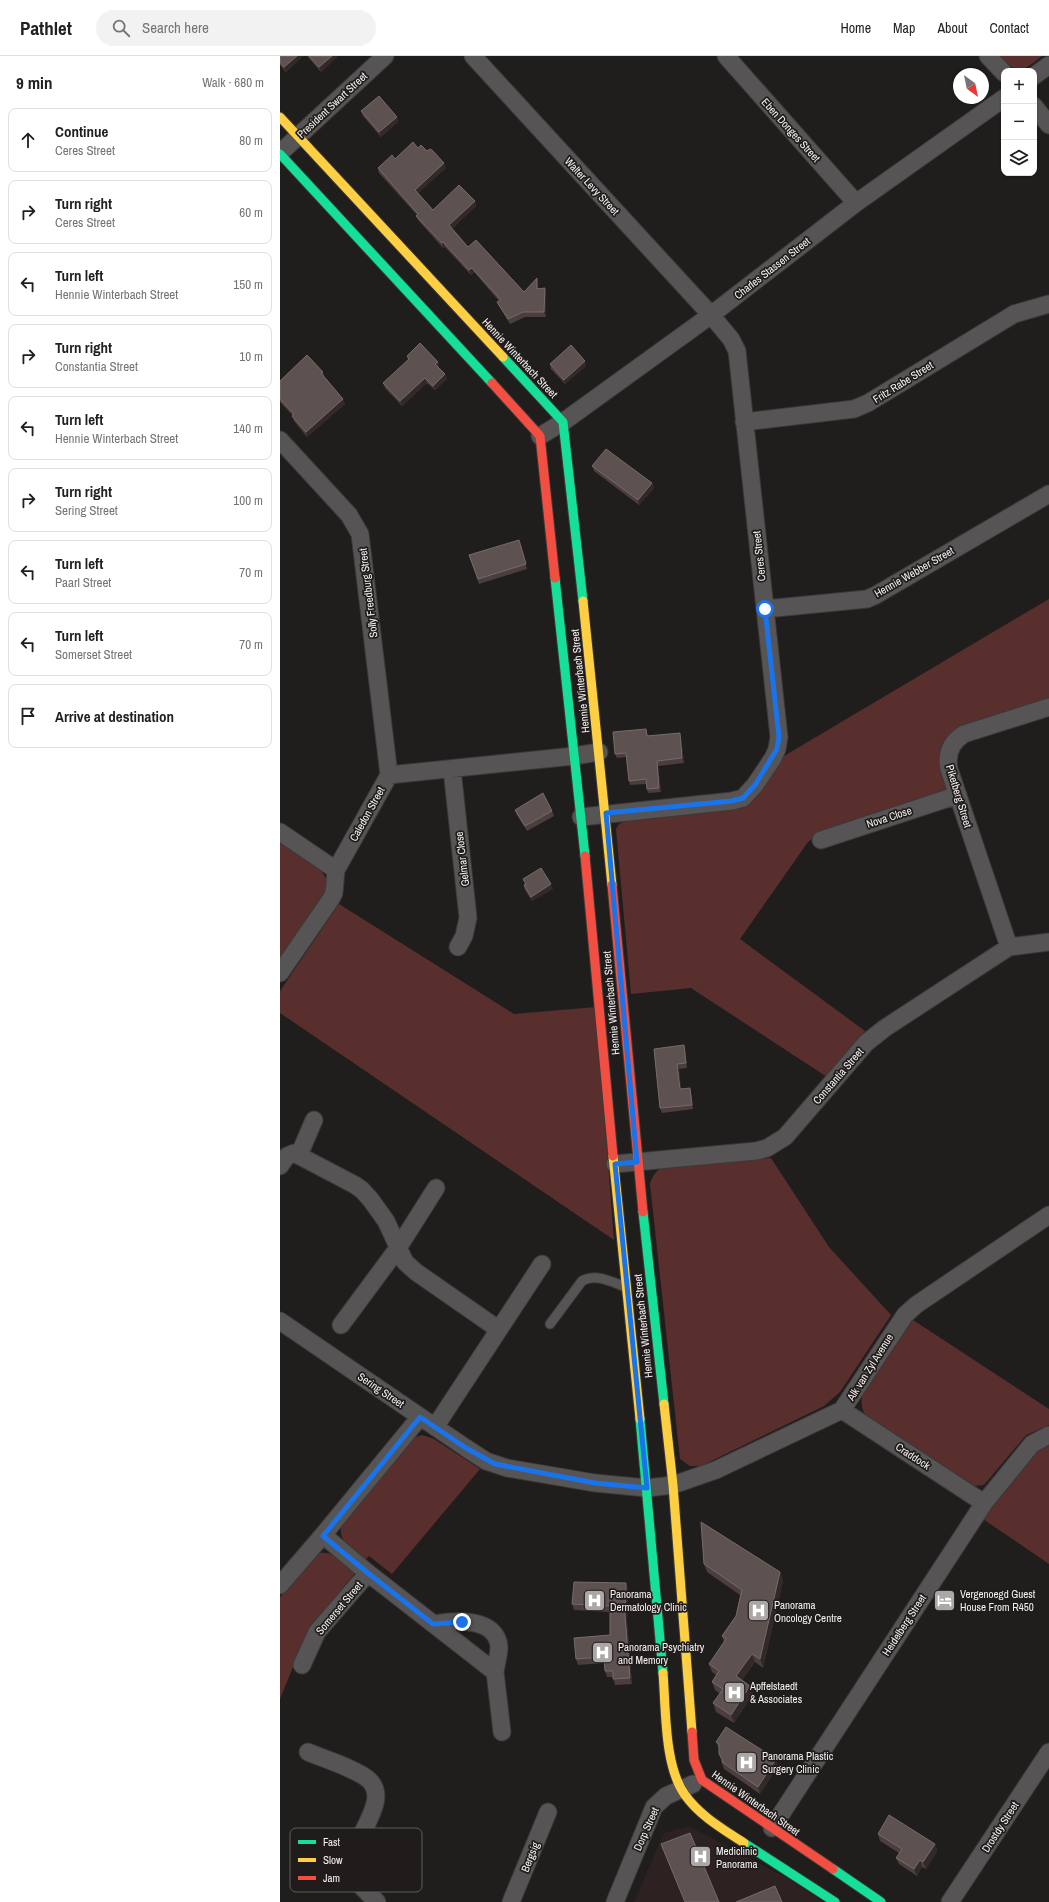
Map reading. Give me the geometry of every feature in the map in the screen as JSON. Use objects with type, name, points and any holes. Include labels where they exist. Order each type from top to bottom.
[{"type":"street","name":"President Swart Street","points":[[280,154],[385,56]]},
{"type":"street","name":"Walter Levy Street","points":[[473,56],[711,315]]},
{"type":"street","name":"Eben Donges Street","points":[[726,56],[856,203]]},
{"type":"street","points":[[988,56],[1001,70]]},
{"type":"street","points":[[1037,74],[1049,65]]},
{"type":"street","name":"Charles Stassen Street","points":[[540,436],[563,422],[711,315],[856,203],[1001,100]]},
{"type":"street","points":[[1037,110],[1049,125]]},
{"type":"street","name":"Hennie Winterbach Street","points":[[280,117],[563,422],[600,752],[637,1162],[673,1485],[694,1760],[702,1780],[878,1901]]},
{"type":"street","points":[[280,154],[540,436]]},
{"type":"street","name":"Fritz Rabe Street","points":[[744,422],[854,409],[868,403],[1014,314],[1049,304]]},
{"type":"street","name":"Ceres Street","points":[[581,817],[606,813],[732,801],[743,798],[749,793],[773,758],[777,749],[779,737],[736,351],[731,339],[711,315]]},
{"type":"street","name":"Hennie Winterbach Street","points":[[540,436],[581,817],[626,1287],[647,1488],[669,1747],[672,1764],[680,1789],[693,1806],[710,1820],[835,1902]]},
{"type":"street","name":"Solly Freedburg Street","points":[[280,441],[349,515],[360,534],[389,775]]},
{"type":"street","name":"Hennie Webber Street","points":[[765,609],[867,598],[876,595],[1049,494]]},
{"type":"street","name":"Piketberg Street","points":[[1009,947],[949,769],[948,757],[950,749],[958,738],[964,734],[1049,707]]},
{"type":"street","name":"Caledon Street","points":[[280,973],[331,899],[334,893],[336,870],[389,775],[600,752]]},
{"type":"street","name":"Gelmar Close","points":[[452,769],[468,918],[466,932],[458,947]]},
{"type":"street","name":"Nova Close","points":[[821,840],[958,795]]},
{"type":"street","points":[[280,832],[336,870]]},
{"type":"street","name":"Constantia Street","points":[[615,1164],[768,1148],[785,1137],[873,1038],[1009,947],[1049,942]]},
{"type":"street","points":[[299,1155],[314,1120]]},
{"type":"street","points":[[280,1166],[290,1154],[299,1155],[362,1190],[386,1221],[405,1262],[416,1272],[498,1329]]},
{"type":"street","points":[[341,1325],[398,1248],[436,1188]]},
{"type":"street","name":"Alk van Zyl Avenue","points":[[647,1488],[673,1485],[716,1470],[842,1410],[905,1315],[916,1305],[1049,1215]]},
{"type":"street","points":[[435,1427],[542,1264]]},
{"type":"street","name":"Sering Street","points":[[280,1321],[466,1448],[495,1464],[595,1483],[647,1488]]},
{"type":"street","name":"Craddock","points":[[842,1410],[984,1503]]},
{"type":"street","points":[[280,1585],[323,1536],[420,1417]]},
{"type":"street","name":"Heidelberg Street","points":[[772,1828],[984,1503],[1032,1444],[1049,1435]]},
{"type":"street","name":"Somerset Street","points":[[323,1536],[495,1672]]},
{"type":"street","name":"Somerset Street","points":[[302,1665],[317,1632],[368,1573]]},
{"type":"street","points":[[433,1624],[462,1622],[489,1628],[494,1635],[499,1647],[495,1672],[502,1732]]},
{"type":"street","points":[[308,1752],[363,1776],[374,1787],[376,1792],[375,1802],[364,1828]]},
{"type":"street","name":"Drostdy Street","points":[[950,1902],[1049,1752]]},
{"type":"street","name":"Dorp Street","points":[[615,1902],[654,1807],[666,1796],[702,1780]]},
{"type":"street","name":"Bergsig","points":[[511,1902],[548,1812]]},
{"type":"street","points":[[367,1892],[377,1902]]},
{"type":"lane","points":[[550,1324],[582,1281],[587,1278],[594,1277],[626,1287]]},
{"type":"shaded area","points":[[1000,56],[1042,56],[1025,68],[1014,68]]},
{"type":"shaded area","points":[[1049,599],[1049,699],[961,727],[951,733],[941,746],[940,754],[940,762],[947,789],[944,793],[814,837],[808,842],[740,939],[865,1031],[827,1077],[691,988],[631,994],[616,829],[619,824],[628,820],[749,804],[756,798],[784,756]]},
{"type":"shaded area","points":[[280,842],[321,870],[328,882],[327,891],[280,962]]},
{"type":"shaded area","points":[[339,904],[514,1014],[596,1007],[614,1240],[280,1013],[280,991]]},
{"type":"shaded area","points":[[771,1158],[829,1247],[891,1315],[840,1392],[824,1406],[701,1466],[690,1466],[680,1459],[650,1184],[658,1170],[663,1167]]},
{"type":"shaded area","points":[[913,1320],[1049,1409],[1049,1425],[1026,1435],[984,1485],[973,1486],[869,1419],[863,1411],[862,1396]]},
{"type":"shaded area","points":[[422,1435],[434,1439],[480,1469],[392,1574],[369,1556],[365,1560],[351,1549],[343,1540],[341,1535],[342,1523],[413,1438]]},
{"type":"shaded area","points":[[1049,1444],[1049,1564],[983,1519],[1035,1451]]},
{"type":"shaded area","points":[[320,1553],[336,1556],[356,1572],[308,1630],[280,1699],[280,1597],[311,1559]]},
{"type":"shaded area","name":"Mediclinic Panorama","points":[[689,1826],[790,1880],[823,1902],[634,1902],[664,1833]]},
{"type":"building","points":[[280,56],[297,56],[284,67],[280,62]]},
{"type":"building","points":[[309,56],[332,56],[319,67]]},
{"type":"building","points":[[379,96],[397,117],[379,132],[361,111]]},
{"type":"building","points":[[413,142],[418,148],[421,145],[427,151],[430,149],[432,150],[444,163],[415,190],[433,210],[459,185],[475,201],[449,225],[468,247],[476,240],[524,292],[537,278],[537,289],[545,288],[544,312],[523,312],[508,319],[497,302],[501,300],[472,268],[469,270],[416,216],[418,214],[378,168],[392,155],[395,159]]},
{"type":"building","points":[[420,343],[438,362],[435,364],[445,374],[433,386],[425,378],[400,401],[383,383],[409,359],[407,356]]},
{"type":"building","points":[[571,345],[585,361],[564,380],[550,364]]},
{"type":"building","points":[[307,355],[323,372],[321,373],[343,399],[306,432],[292,416],[294,414],[280,399],[280,381]]},
{"type":"building","points":[[606,449],[652,483],[638,500],[592,466]]},
{"type":"building","points":[[519,540],[526,564],[478,579],[469,555]]},
{"type":"building","points":[[646,729],[647,736],[680,733],[682,758],[657,761],[659,788],[647,789],[646,779],[629,781],[626,753],[615,754],[613,732]]},
{"type":"building","points":[[543,793],[552,811],[525,826],[515,810]]},
{"type":"building","points":[[541,868],[551,884],[531,897],[524,885],[526,884],[523,879]]},
{"type":"building","points":[[684,1045],[686,1063],[677,1064],[680,1089],[690,1088],[692,1105],[660,1108],[654,1049]]},
{"type":"building","name":"Panorama Oncology Centre","points":[[701,1522],[780,1572],[760,1659],[752,1654],[736,1676],[750,1686],[731,1715],[713,1703],[723,1689],[712,1682],[719,1671],[709,1664],[726,1639],[722,1636],[736,1616],[742,1590],[704,1564]]},
{"type":"building","points":[[574,1582],[626,1583],[625,1615],[630,1678],[613,1679],[613,1671],[605,1671],[604,1657],[576,1659],[574,1638],[610,1635],[610,1606],[572,1604]]},
{"type":"building","name":"Panorama Plastic Surgery Clinic","points":[[726,1727],[776,1759],[758,1787],[722,1762],[723,1760],[719,1754],[719,1744],[716,1742]]},
{"type":"building","points":[[889,1815],[935,1844],[923,1862],[920,1860],[914,1869],[896,1858],[902,1849],[878,1834]]},
{"type":"building","points":[[690,1833],[719,1902],[685,1902],[661,1844]]},
{"type":"building","points":[[775,1886],[782,1902],[736,1902]]},
{"type":"traffic: fast","points":[[280,154],[492,383]]},
{"type":"traffic: fast","points":[[503,357],[563,422],[583,601]]},
{"type":"traffic: fast","points":[[555,578],[585,856]]},
{"type":"traffic: fast","points":[[643,1212],[664,1404]]},
{"type":"traffic: fast","points":[[640,1419],[663,1673]]},
{"type":"traffic: fast","points":[[744,1843],[835,1902]]},
{"type":"traffic: fast","points":[[833,1869],[881,1902]]},
{"type":"traffic: slow","points":[[280,117],[503,357]]},
{"type":"traffic: slow","points":[[583,601],[612,885]]},
{"type":"traffic: slow","points":[[613,1156],[640,1419]]},
{"type":"traffic: slow","points":[[664,1404],[673,1485],[692,1732]]},
{"type":"traffic: slow","points":[[663,1673],[667,1737],[673,1769],[678,1783],[691,1803],[712,1822],[744,1843]]},
{"type":"traffic: jam","points":[[492,383],[540,436],[555,578]]},
{"type":"traffic: jam","points":[[585,856],[613,1156]]},
{"type":"traffic: jam","points":[[612,885],[643,1212]]},
{"type":"traffic: jam","points":[[692,1732],[694,1760],[702,1780],[833,1869]]},
{"type":"place","name":"Panorama Dermatology Clinic","points":[[594,1600]]},
{"type":"place","name":"Vergenoegd Guest House From R450","points":[[945,1600]]},
{"type":"place","name":"Panorama Oncology Centre","points":[[759,1611]]},
{"type":"place","name":"Panorama Psychiatry and Memory","points":[[603,1653]]},
{"type":"place","name":"Apffelstaedt & Associates","points":[[734,1692]]},
{"type":"place","name":"Panorama Plastic Surgery Clinic","points":[[747,1762]]},
{"type":"place","name":"Mediclinic Panorama","points":[[700,1857]]},
{"type":"route","points":[[462,1622],[433,1624],[323,1536],[420,1417],[486,1460],[507,1468],[595,1483],[647,1488],[615,1164],[637,1162],[606,813],[732,801],[743,798],[749,793],[773,758],[777,749],[779,737],[765,609]]}]
